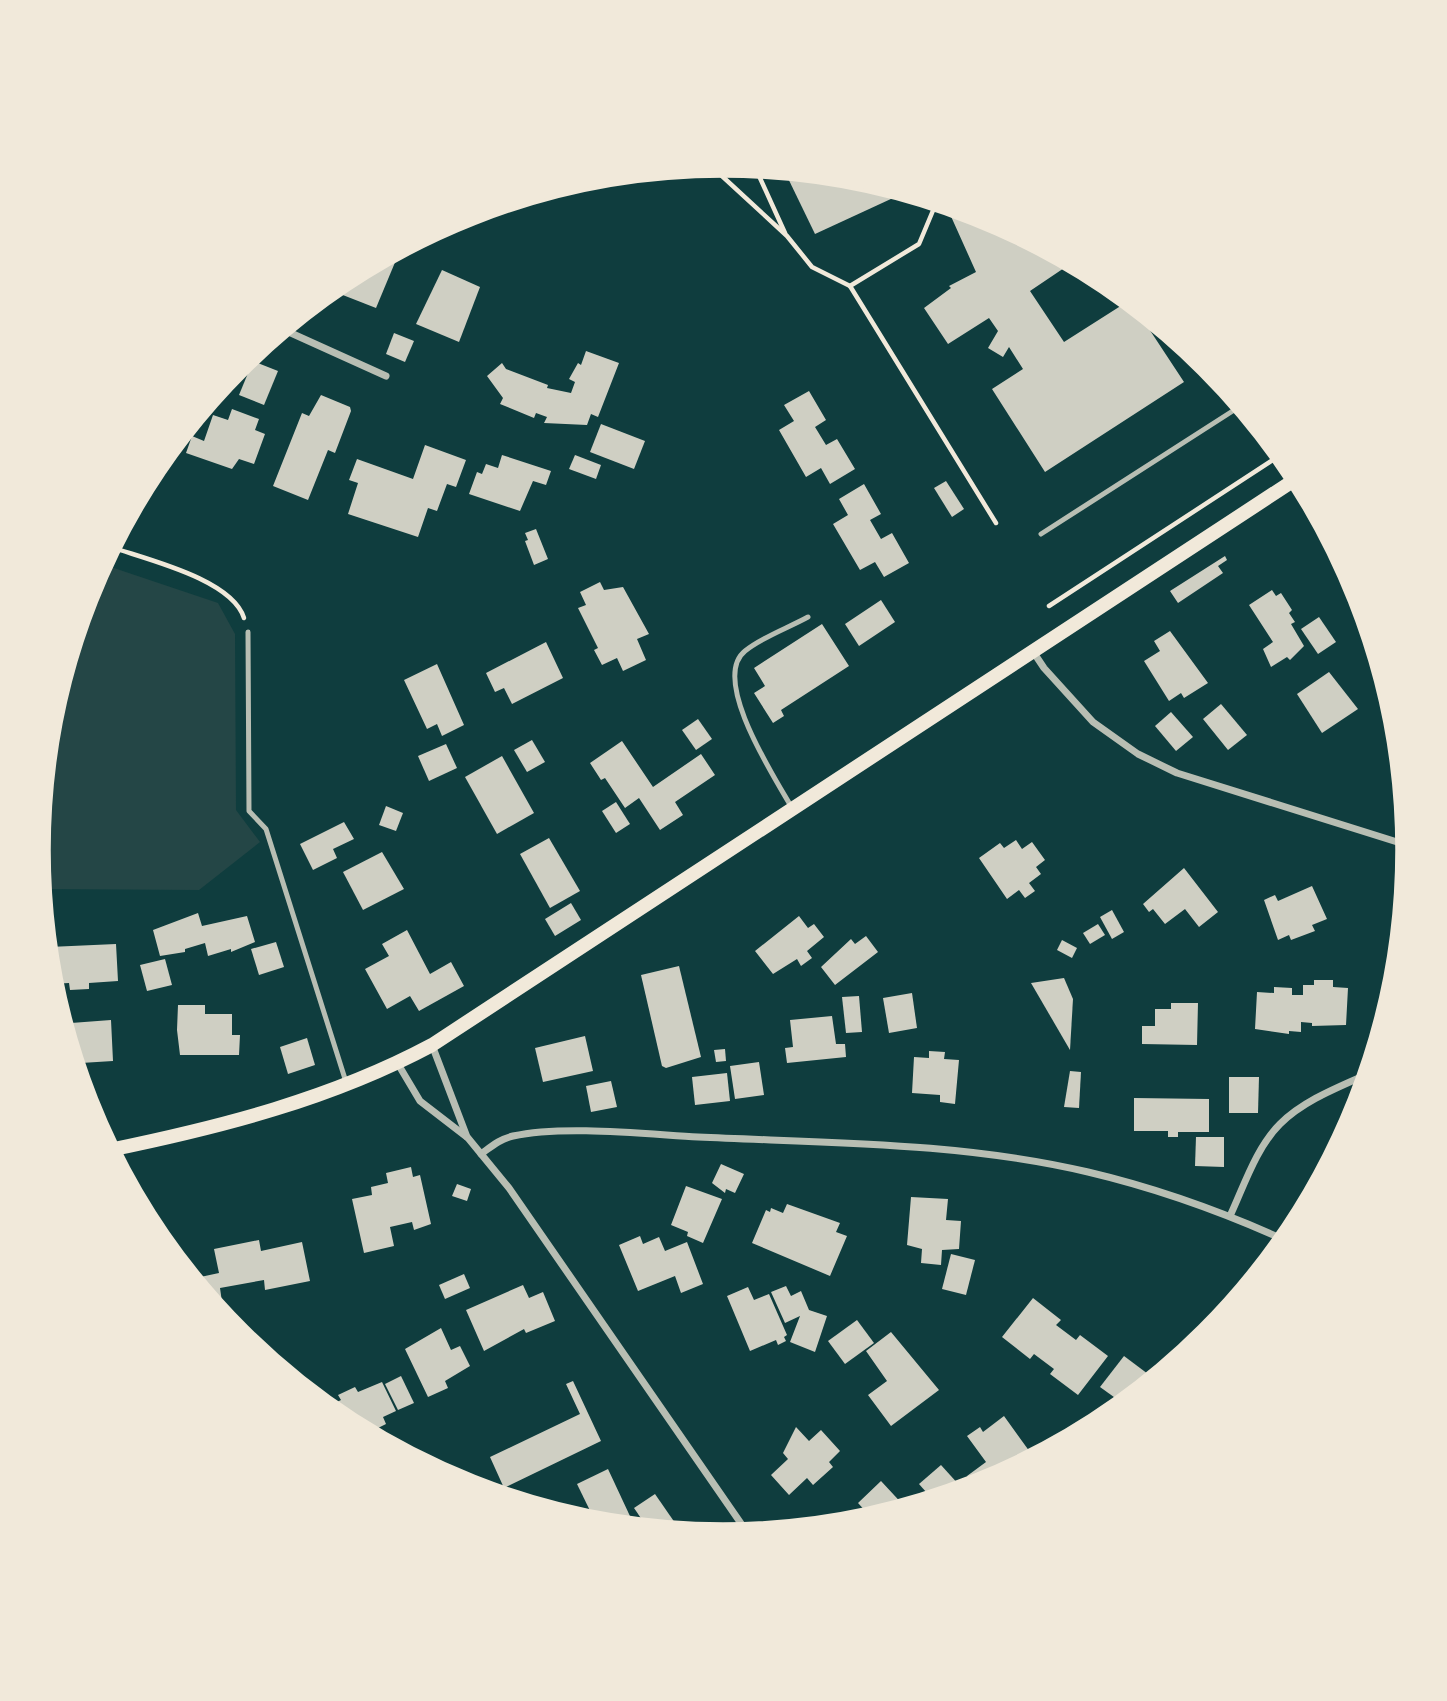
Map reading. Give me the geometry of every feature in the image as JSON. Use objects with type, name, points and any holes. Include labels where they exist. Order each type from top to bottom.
[{"type":"main road","points":[[118,1148],[237,1121],[347,1085],[398,1064],[432,1045],[1289,484]]},
{"type":"street","points":[[291,333],[386,376]]},
{"type":"street","points":[[1034,653],[1044,668],[1093,722],[1138,754],[1189,777],[1398,842]]},
{"type":"street","points":[[432,1045],[468,1138]]},
{"type":"street","points":[[398,1064],[420,1101],[468,1138],[509,1188],[742,1525]]},
{"type":"street","points":[[1230,1216],[1254,1163],[1279,1125],[1314,1099],[1358,1079]]},
{"type":"street","points":[[481,1154],[498,1141],[542,1132],[983,1153],[1086,1171],[1151,1189],[1230,1216],[1276,1236]]},
{"type":"lane","points":[[1041,534],[1234,410]]},
{"type":"lane","points":[[793,811],[760,751],[739,702],[733,679],[736,664],[744,651],[808,617]]},
{"type":"lane","points":[[248,632],[248,811],[266,829],[347,1085]]},
{"type":"path","points":[[722,176],[786,236],[812,267],[850,286],[996,523]]},
{"type":"path","points":[[759,177],[786,236]]},
{"type":"path","points":[[850,286],[919,244],[933,210]]},
{"type":"path","points":[[1049,606],[1273,460]]},
{"type":"path","points":[[120,550],[191,575],[228,595],[242,611],[248,632]]},
{"type":"shaded area","points":[[112,567],[218,603],[235,634],[236,810],[260,842],[199,890],[50,889],[50,806],[62,719],[85,634]]},
{"type":"building","points":[[789,179],[893,198],[815,234]]},
{"type":"building","points":[[951,216],[982,227],[1064,268],[1030,291],[1064,342],[1121,306],[1147,326],[1184,382],[1045,472],[992,389],[1023,369],[1009,347],[1003,357],[988,348],[998,331],[989,318],[948,344],[924,308],[951,288],[949,286],[976,272]]},
{"type":"building","points":[[396,261],[376,308],[342,295]]},
{"type":"building","points":[[442,270],[480,287],[459,342],[416,324]]},
{"type":"building","points":[[394,333],[414,341],[405,362],[386,354]]},
{"type":"building","points":[[586,351],[619,363],[598,417],[591,414],[587,425],[544,423],[547,417],[536,413],[534,418],[500,404],[503,398],[487,376],[502,363],[506,369],[548,385],[547,388],[571,393],[575,382],[569,379],[578,363],[581,365]]},
{"type":"building","points":[[258,363],[278,371],[264,405],[239,395],[248,373]]},
{"type":"building","points":[[809,391],[826,420],[815,427],[826,445],[837,439],[855,469],[830,484],[821,468],[806,477],[779,430],[794,421],[784,405]]},
{"type":"building","points":[[321,395],[350,407],[351,411],[335,453],[328,450],[308,500],[273,486],[302,413],[309,416]]},
{"type":"building","points":[[232,409],[259,419],[255,430],[265,434],[254,464],[239,459],[232,469],[186,453],[192,436],[204,441],[213,415],[228,420]]},
{"type":"building","points":[[601,424],[645,441],[634,469],[590,452]]},
{"type":"building","points":[[425,445],[466,460],[456,487],[447,484],[437,511],[428,508],[418,537],[348,514],[358,483],[349,480],[357,459],[413,479]]},
{"type":"building","points":[[502,455],[551,471],[546,485],[533,481],[520,511],[469,494],[477,472],[482,474],[486,464],[498,468]]},
{"type":"building","points":[[575,455],[601,465],[596,479],[569,469]]},
{"type":"building","points":[[946,481],[964,509],[952,517],[934,488]]},
{"type":"building","points":[[864,484],[881,514],[870,520],[881,539],[892,533],[909,563],[884,577],[875,562],[860,570],[833,524],[848,515],[839,499]]},
{"type":"building","points":[[536,529],[548,559],[534,565],[525,541],[528,540],[525,533]]},
{"type":"building","points":[[1225,556],[1227,560],[1218,566],[1223,573],[1178,603],[1170,591]]},
{"type":"building","points":[[600,582],[604,590],[623,587],[649,634],[637,639],[646,660],[623,671],[617,658],[602,665],[594,650],[598,648],[578,608],[586,605],[580,592]]},
{"type":"building","points":[[1272,590],[1276,596],[1281,593],[1292,610],[1289,613],[1295,622],[1291,624],[1304,646],[1290,660],[1287,657],[1271,667],[1263,649],[1273,642],[1249,605]]},
{"type":"building","points":[[881,600],[895,622],[859,646],[845,624]]},
{"type":"building","points":[[1319,617],[1336,642],[1318,654],[1301,629]]},
{"type":"building","points":[[822,624],[849,666],[781,710],[784,716],[773,723],[754,693],[765,686],[754,668]]},
{"type":"building","points":[[1170,631],[1208,683],[1184,698],[1181,693],[1169,701],[1144,661],[1160,651],[1154,641]]},
{"type":"building","points":[[546,642],[563,678],[512,704],[504,688],[495,692],[486,673]]},
{"type":"building","points":[[437,664],[464,725],[442,736],[437,724],[427,729],[404,680]]},
{"type":"building","points":[[1329,672],[1358,709],[1322,733],[1297,694]]},
{"type":"building","points":[[1221,704],[1247,735],[1228,750],[1203,719]]},
{"type":"building","points":[[1171,712],[1193,737],[1176,751],[1155,726]]},
{"type":"building","points":[[698,719],[712,739],[696,750],[682,730]]},
{"type":"building","points":[[532,740],[545,762],[527,772],[514,750]]},
{"type":"building","points":[[622,741],[653,787],[701,754],[715,775],[675,802],[683,815],[660,830],[639,798],[625,808],[605,778],[601,780],[590,763]]},
{"type":"building","points":[[446,744],[457,768],[429,781],[418,756]]},
{"type":"building","points":[[502,756],[534,813],[497,834],[465,777]]},
{"type":"building","points":[[616,802],[630,824],[616,833],[602,811]]},
{"type":"building","points":[[386,806],[403,813],[396,831],[379,825]]},
{"type":"building","points":[[344,822],[354,839],[333,849],[337,858],[313,870],[300,844]]},
{"type":"building","points":[[549,838],[580,891],[550,908],[520,854]]},
{"type":"building","points":[[1016,840],[1022,849],[1032,842],[1045,860],[1036,867],[1041,874],[1029,883],[1035,891],[1025,898],[1019,890],[1007,899],[979,858],[1000,843],[1004,848]]},
{"type":"building","points":[[382,852],[404,889],[363,910],[343,872]]},
{"type":"building","points":[[1184,868],[1218,912],[1199,927],[1185,909],[1165,924],[1153,909],[1149,912],[1143,904]]},
{"type":"building","points":[[1312,886],[1327,919],[1312,925],[1315,931],[1291,940],[1289,935],[1278,940],[1264,900],[1275,895],[1278,901]]},
{"type":"building","points":[[571,903],[581,920],[555,936],[545,919]]},
{"type":"building","points":[[1112,910],[1124,932],[1112,939],[1100,917]]},
{"type":"building","points":[[198,913],[202,926],[247,916],[255,942],[231,952],[231,949],[208,956],[205,943],[185,949],[185,952],[160,956],[153,930]]},
{"type":"building","points":[[799,916],[808,928],[814,924],[824,937],[807,951],[812,958],[801,966],[797,959],[773,974],[755,951]]},
{"type":"building","points":[[1098,924],[1105,935],[1090,944],[1083,933]]},
{"type":"building","points":[[407,930],[430,974],[451,962],[464,986],[419,1011],[410,996],[387,1009],[365,969],[389,956],[382,944]]},
{"type":"building","points":[[866,936],[878,952],[835,985],[821,967],[851,939],[855,944]]},
{"type":"building","points":[[1062,940],[1077,948],[1072,958],[1057,950]]},
{"type":"building","points":[[276,942],[284,967],[259,975],[251,949]]},
{"type":"building","points":[[116,944],[118,981],[89,983],[89,989],[70,990],[69,983],[62,983],[56,947]]},
{"type":"building","points":[[165,959],[172,985],[147,991],[140,965]]},
{"type":"building","points":[[679,966],[701,1057],[666,1068],[662,1066],[641,975]]},
{"type":"building","points":[[1064,978],[1073,999],[1070,1050],[1031,983]]},
{"type":"building","points":[[1314,980],[1333,980],[1333,987],[1348,988],[1346,1025],[1312,1026],[1312,1023],[1301,1022],[1301,1032],[1289,1031],[1289,1034],[1255,1029],[1257,992],[1274,993],[1274,987],[1292,988],[1292,995],[1303,995],[1303,985],[1314,985]]},
{"type":"building","points":[[912,993],[917,1028],[889,1033],[883,998]]},
{"type":"building","points":[[859,996],[862,1032],[846,1033],[842,997]]},
{"type":"building","points":[[1171,1003],[1198,1003],[1197,1045],[1142,1044],[1142,1026],[1155,1026],[1155,1009],[1171,1009]]},
{"type":"building","points":[[178,1005],[205,1005],[205,1014],[232,1014],[232,1035],[240,1035],[239,1055],[180,1055]]},
{"type":"building","points":[[832,1016],[836,1044],[845,1044],[846,1057],[787,1063],[785,1048],[793,1047],[790,1020]]},
{"type":"building","points":[[111,1020],[113,1061],[84,1063],[72,1023]]},
{"type":"building","points":[[585,1036],[593,1071],[543,1082],[535,1048]]},
{"type":"building","points":[[307,1038],[315,1065],[288,1074],[280,1047]]},
{"type":"building","points":[[725,1049],[726,1061],[716,1062],[714,1050]]},
{"type":"building","points":[[929,1051],[945,1052],[944,1059],[959,1060],[955,1104],[940,1102],[940,1095],[912,1093],[914,1057],[929,1058]]},
{"type":"building","points":[[759,1062],[764,1095],[735,1099],[730,1066]]},
{"type":"building","points":[[1070,1071],[1081,1072],[1079,1108],[1064,1107]]},
{"type":"building","points":[[727,1073],[730,1101],[695,1105],[692,1077]]},
{"type":"building","points":[[1229,1077],[1259,1077],[1258,1113],[1229,1113]]},
{"type":"building","points":[[611,1081],[617,1107],[591,1112],[586,1086]]},
{"type":"building","points":[[1134,1098],[1209,1099],[1209,1132],[1178,1132],[1178,1137],[1168,1137],[1168,1131],[1134,1131]]},
{"type":"building","points":[[1196,1137],[1224,1137],[1224,1167],[1195,1166]]},
{"type":"building","points":[[721,1164],[744,1174],[735,1193],[726,1189],[725,1193],[712,1183]]},
{"type":"building","points":[[411,1167],[413,1177],[420,1175],[431,1224],[414,1230],[412,1222],[390,1227],[394,1246],[364,1253],[352,1199],[372,1195],[371,1187],[388,1183],[386,1173]]},
{"type":"building","points":[[457,1184],[471,1189],[467,1201],[452,1196]]},
{"type":"building","points":[[686,1186],[722,1199],[703,1243],[687,1236],[688,1232],[671,1225]]},
{"type":"building","points":[[911,1197],[948,1199],[946,1220],[961,1221],[959,1249],[942,1250],[941,1265],[921,1263],[922,1249],[907,1245]]},
{"type":"building","points":[[787,1204],[840,1223],[836,1232],[847,1236],[830,1276],[752,1243],[766,1210],[770,1212],[771,1208],[783,1213]]},
{"type":"building","points":[[640,1236],[643,1244],[659,1237],[665,1251],[687,1242],[703,1284],[681,1293],[675,1276],[638,1291],[619,1245]]},
{"type":"building","points":[[259,1240],[261,1251],[302,1242],[310,1281],[265,1290],[264,1280],[220,1288],[222,1301],[201,1277],[219,1273],[214,1249]]},
{"type":"building","points":[[951,1254],[975,1260],[966,1295],[942,1289]]},
{"type":"building","points":[[464,1274],[470,1288],[445,1299],[439,1285]]},
{"type":"building","points":[[523,1285],[529,1298],[543,1292],[555,1321],[526,1333],[524,1329],[484,1351],[466,1310]]},
{"type":"building","points":[[786,1286],[791,1296],[801,1291],[809,1310],[827,1316],[815,1352],[790,1342],[800,1316],[785,1323],[771,1292]]},
{"type":"building","points":[[748,1287],[754,1300],[769,1294],[787,1335],[784,1337],[786,1341],[778,1345],[776,1340],[750,1351],[727,1296]]},
{"type":"building","points":[[1033,1298],[1061,1320],[1056,1325],[1076,1340],[1080,1335],[1108,1356],[1078,1395],[1050,1374],[1054,1369],[1034,1354],[1030,1359],[1002,1337]]},
{"type":"building","points":[[857,1320],[874,1343],[845,1364],[828,1341]]},
{"type":"building","points":[[441,1328],[451,1350],[460,1346],[470,1366],[445,1381],[448,1388],[428,1397],[405,1349]]},
{"type":"building","points":[[891,1332],[939,1390],[891,1426],[868,1395],[887,1381],[866,1351]]},
{"type":"building","points":[[1124,1356],[1148,1374],[1116,1399],[1100,1387]]},
{"type":"building","points":[[401,1376],[414,1403],[398,1410],[385,1384]]},
{"type":"building","points":[[573,1381],[601,1441],[504,1488],[490,1457],[580,1414],[566,1384]]},
{"type":"building","points":[[382,1382],[396,1411],[383,1417],[386,1424],[376,1429],[336,1402],[341,1400],[338,1395],[355,1387],[358,1392]]},
{"type":"building","points":[[1004,1416],[1029,1451],[969,1479],[967,1476],[986,1462],[967,1436],[980,1427],[983,1432]]},
{"type":"building","points":[[796,1427],[809,1441],[821,1430],[840,1451],[829,1462],[833,1467],[813,1485],[807,1478],[789,1495],[771,1475],[788,1459],[783,1453]]},
{"type":"building","points":[[941,1465],[957,1483],[927,1493],[919,1484]]},
{"type":"building","points":[[608,1469],[631,1518],[590,1512],[577,1484]]},
{"type":"building","points":[[881,1481],[900,1501],[864,1510],[858,1503]]},
{"type":"building","points":[[655,1494],[675,1524],[642,1520],[634,1508]]}]
